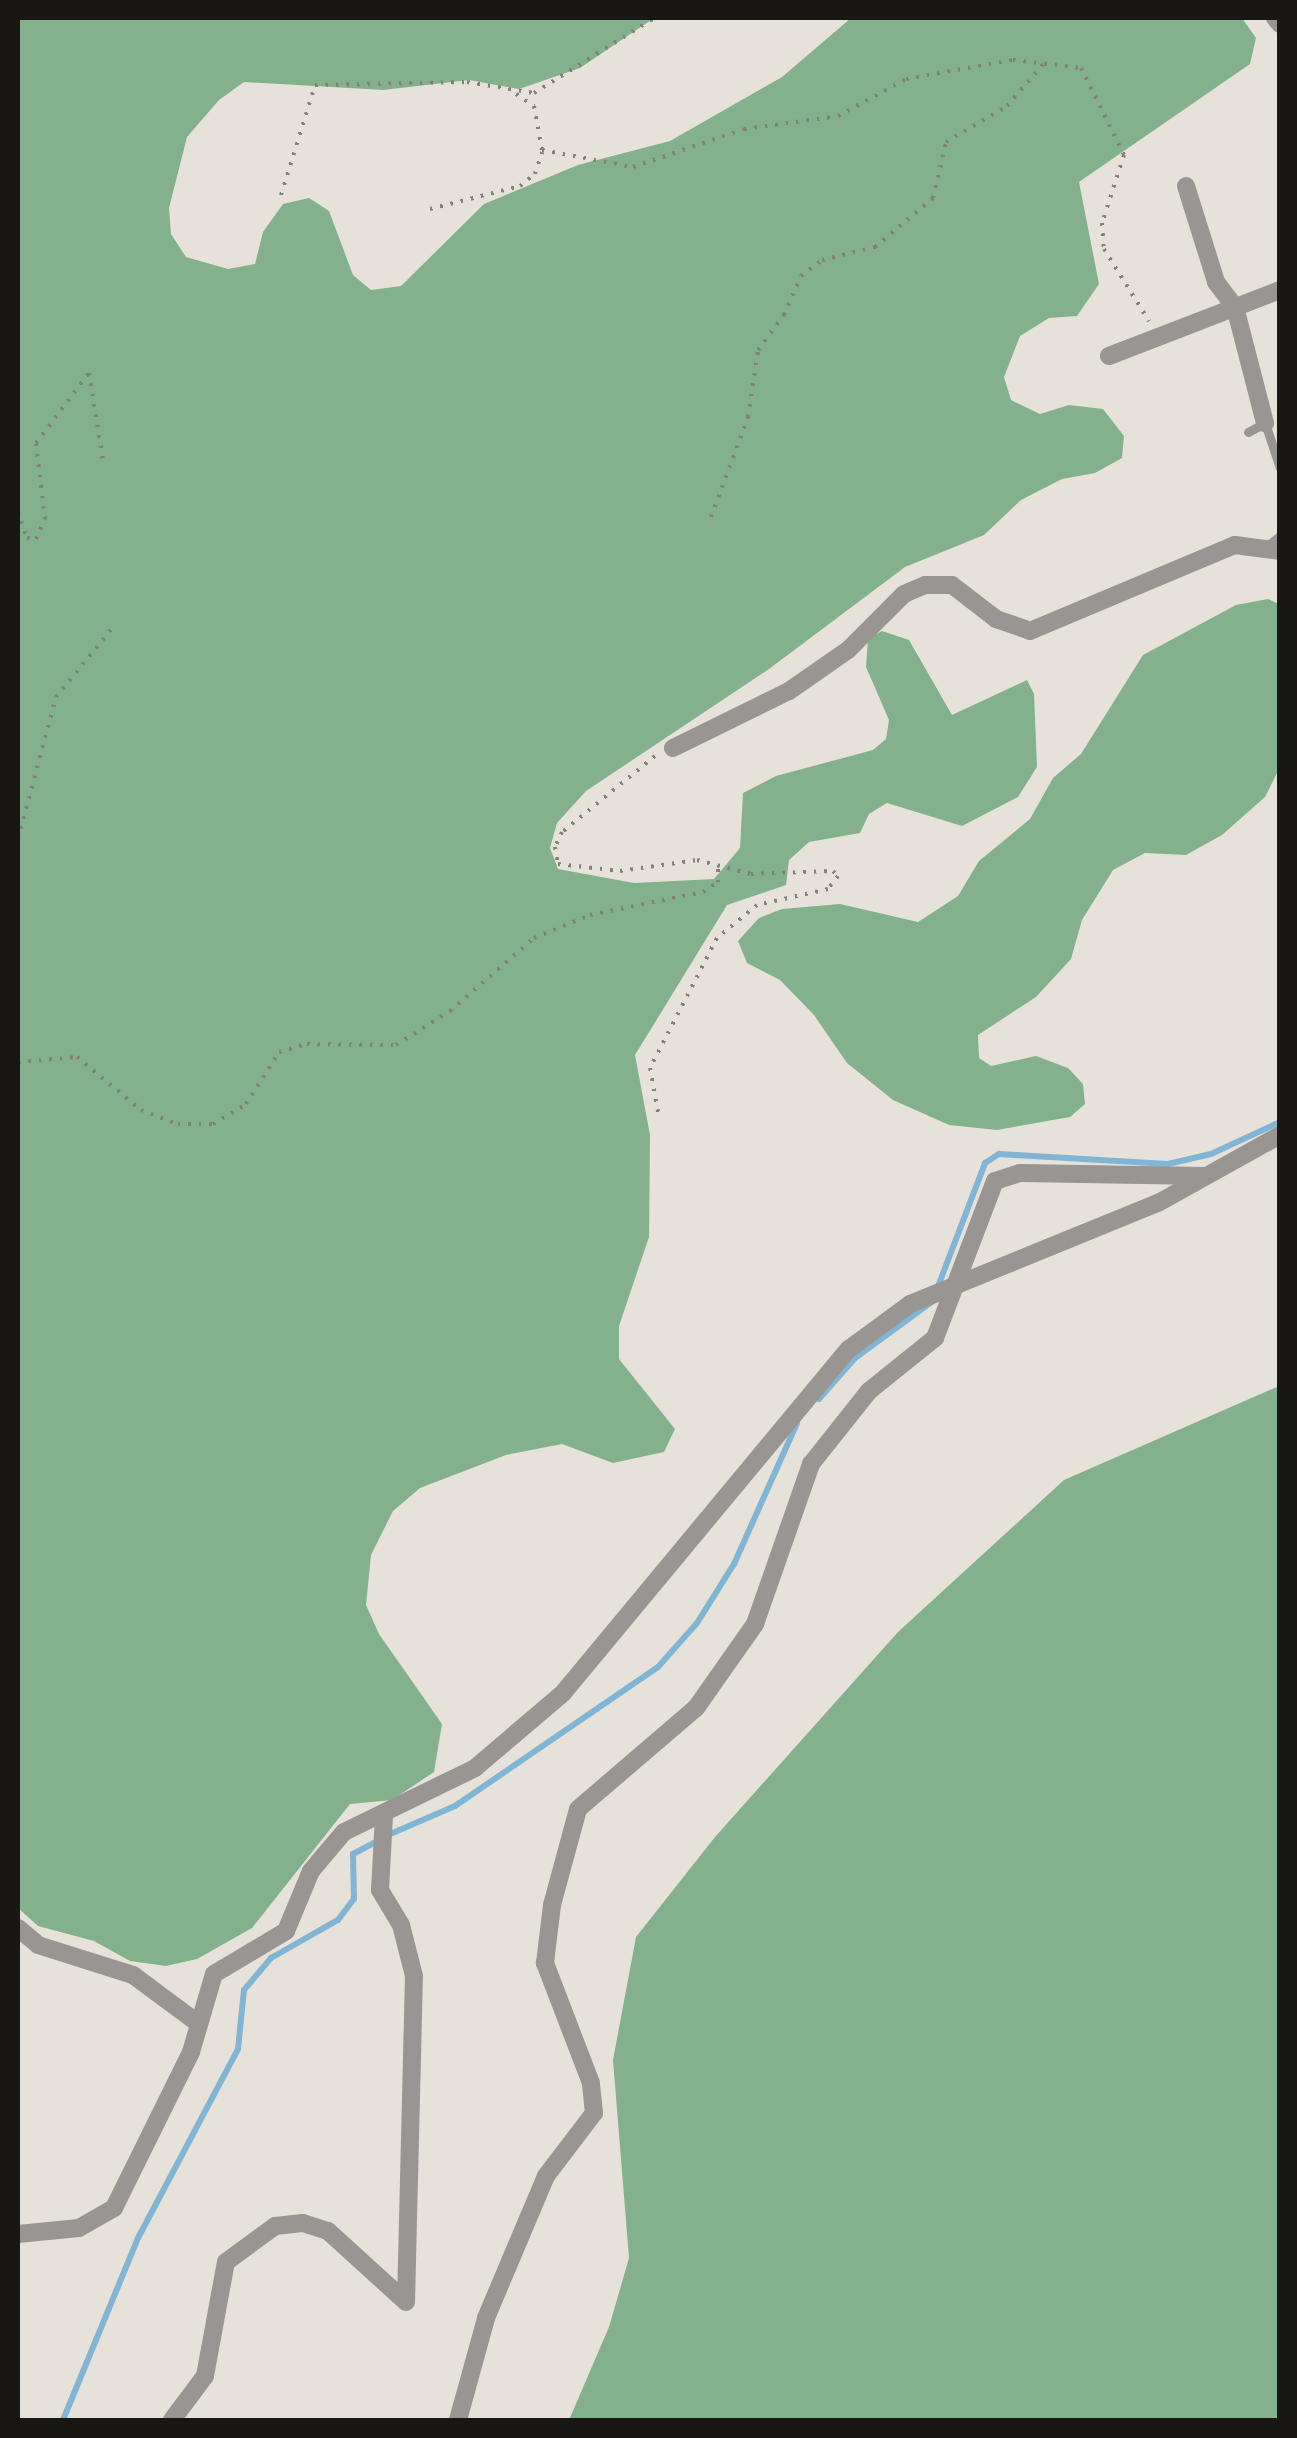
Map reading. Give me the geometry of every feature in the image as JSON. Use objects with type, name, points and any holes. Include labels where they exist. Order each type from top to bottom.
[{"type":"street","points":[[1275,18],[1280,24]]},
{"type":"street","points":[[1186,186],[1216,282],[1235,307],[1265,423]]},
{"type":"street","points":[[1109,356],[1280,290]]},
{"type":"street","points":[[673,748],[789,691],[848,650],[915,588],[952,585],[996,619],[1030,631],[1236,544],[1275,544]]},
{"type":"street","points":[[18,2234],[80,2228],[114,2208],[199,2024],[214,1974],[226,1962],[286,1931],[330,1845],[475,1768],[563,1694],[848,1350],[926,1297],[1094,1231],[1209,1176],[1280,1135]]},
{"type":"street","points":[[458,2420],[486,2318],[546,2176],[594,2113],[592,2083],[545,1963],[552,1906],[578,1809],[696,1708],[767,1601],[812,1464],[869,1392],[935,1338],[989,1189],[1002,1177],[1209,1176]]},
{"type":"street","points":[[172,2420],[206,2376],[226,2262],[275,2226],[302,2223],[328,2231],[406,2302],[414,1976],[402,1924],[380,1890],[384,1815]]},
{"type":"street","points":[[18,1928],[38,1945],[133,1975],[199,2024]]},
{"type":"lane","points":[[1248,432],[1265,423],[1280,468]]},
{"type":"path","points":[[516,94],[561,79],[654,18]]},
{"type":"path","points":[[542,150],[645,165],[744,129],[838,116],[906,79],[1014,60],[1080,68],[1119,137],[1123,164],[1102,223],[1104,249],[1161,337]]},
{"type":"path","points":[[711,517],[748,417],[758,350],[784,315],[802,276],[822,260],[875,247],[933,198],[946,142],[1007,106],[1046,62]]},
{"type":"path","points":[[281,194],[311,91],[319,83],[467,82],[516,94],[534,106],[542,150],[535,174],[520,186],[430,209]]},
{"type":"path","points":[[18,510],[27,538],[36,539],[45,520],[36,443],[89,372],[103,460]]},
{"type":"path","points":[[18,839],[56,697],[115,625]]},
{"type":"path","points":[[659,1117],[650,1068],[717,938],[756,905],[828,889],[837,880],[834,871],[781,877],[718,863],[585,870],[556,860],[562,832],[633,768],[673,748]]},
{"type":"path","points":[[18,1062],[77,1057],[141,1110],[178,1124],[213,1124],[246,1104],[280,1052],[307,1044],[396,1044],[450,1010],[534,938],[590,915],[703,892],[718,882],[718,863]]},
{"type":"green space","points":[[18,18],[654,18],[580,68],[519,89],[469,80],[383,90],[244,82],[219,100],[187,137],[169,208],[171,234],[186,257],[228,269],[255,264],[263,232],[283,204],[309,198],[329,211],[353,275],[371,290],[401,286],[484,204],[578,165],[670,141],[782,77],[851,18],[1242,18],[1256,38],[1250,64],[1079,182],[1099,284],[1077,316],[1049,318],[1020,336],[1004,377],[1011,400],[1040,414],[1069,405],[1103,409],[1124,436],[1122,458],[1095,473],[1062,479],[1021,500],[984,535],[905,567],[769,669],[586,791],[557,823],[550,848],[558,869],[634,883],[714,879],[740,848],[743,793],[776,776],[873,750],[886,739],[889,720],[866,667],[868,639],[882,631],[909,640],[952,715],[1027,680],[1034,694],[1037,767],[1018,797],[962,826],[887,803],[869,814],[860,833],[809,842],[789,860],[786,885],[727,905],[635,1055],[650,1135],[649,1237],[619,1326],[619,1359],[675,1429],[664,1452],[613,1463],[562,1444],[506,1455],[420,1488],[393,1511],[371,1555],[366,1605],[379,1634],[442,1724],[434,1772],[392,1800],[350,1804],[252,1928],[197,1959],[166,1966],[130,1961],[94,1941],[38,1926],[18,1908]]},
{"type":"green space","points":[[1268,599],[1279,604],[1279,769],[1265,797],[1222,835],[1186,855],[1145,853],[1113,870],[1082,920],[1071,959],[1036,997],[978,1035],[979,1058],[991,1066],[1036,1056],[1068,1068],[1083,1084],[1085,1104],[1070,1117],[997,1130],[949,1125],[893,1100],[847,1063],[814,1015],[780,980],[747,963],[738,941],[759,918],[782,909],[840,904],[918,922],[958,896],[979,861],[1030,819],[1053,778],[1081,754],[1143,655],[1236,605]]},
{"type":"green space","points":[[1279,1386],[1279,2420],[569,2420],[609,2327],[629,2258],[613,2060],[636,1937],[715,1837],[898,1632],[1064,1480]]},
{"type":"waterway","points":[[937,1289],[985,1163],[999,1154],[1168,1164],[1211,1154],[1280,1122]]},
{"type":"waterway","points":[[819,1399],[855,1358],[933,1301]]},
{"type":"waterway","points":[[388,1835],[455,1806],[658,1667],[697,1623],[734,1564],[797,1423]]},
{"type":"waterway","points":[[63,2420],[138,2238],[238,2049],[244,1990],[271,1958],[338,1920],[354,1899],[353,1854],[377,1841]]}]
